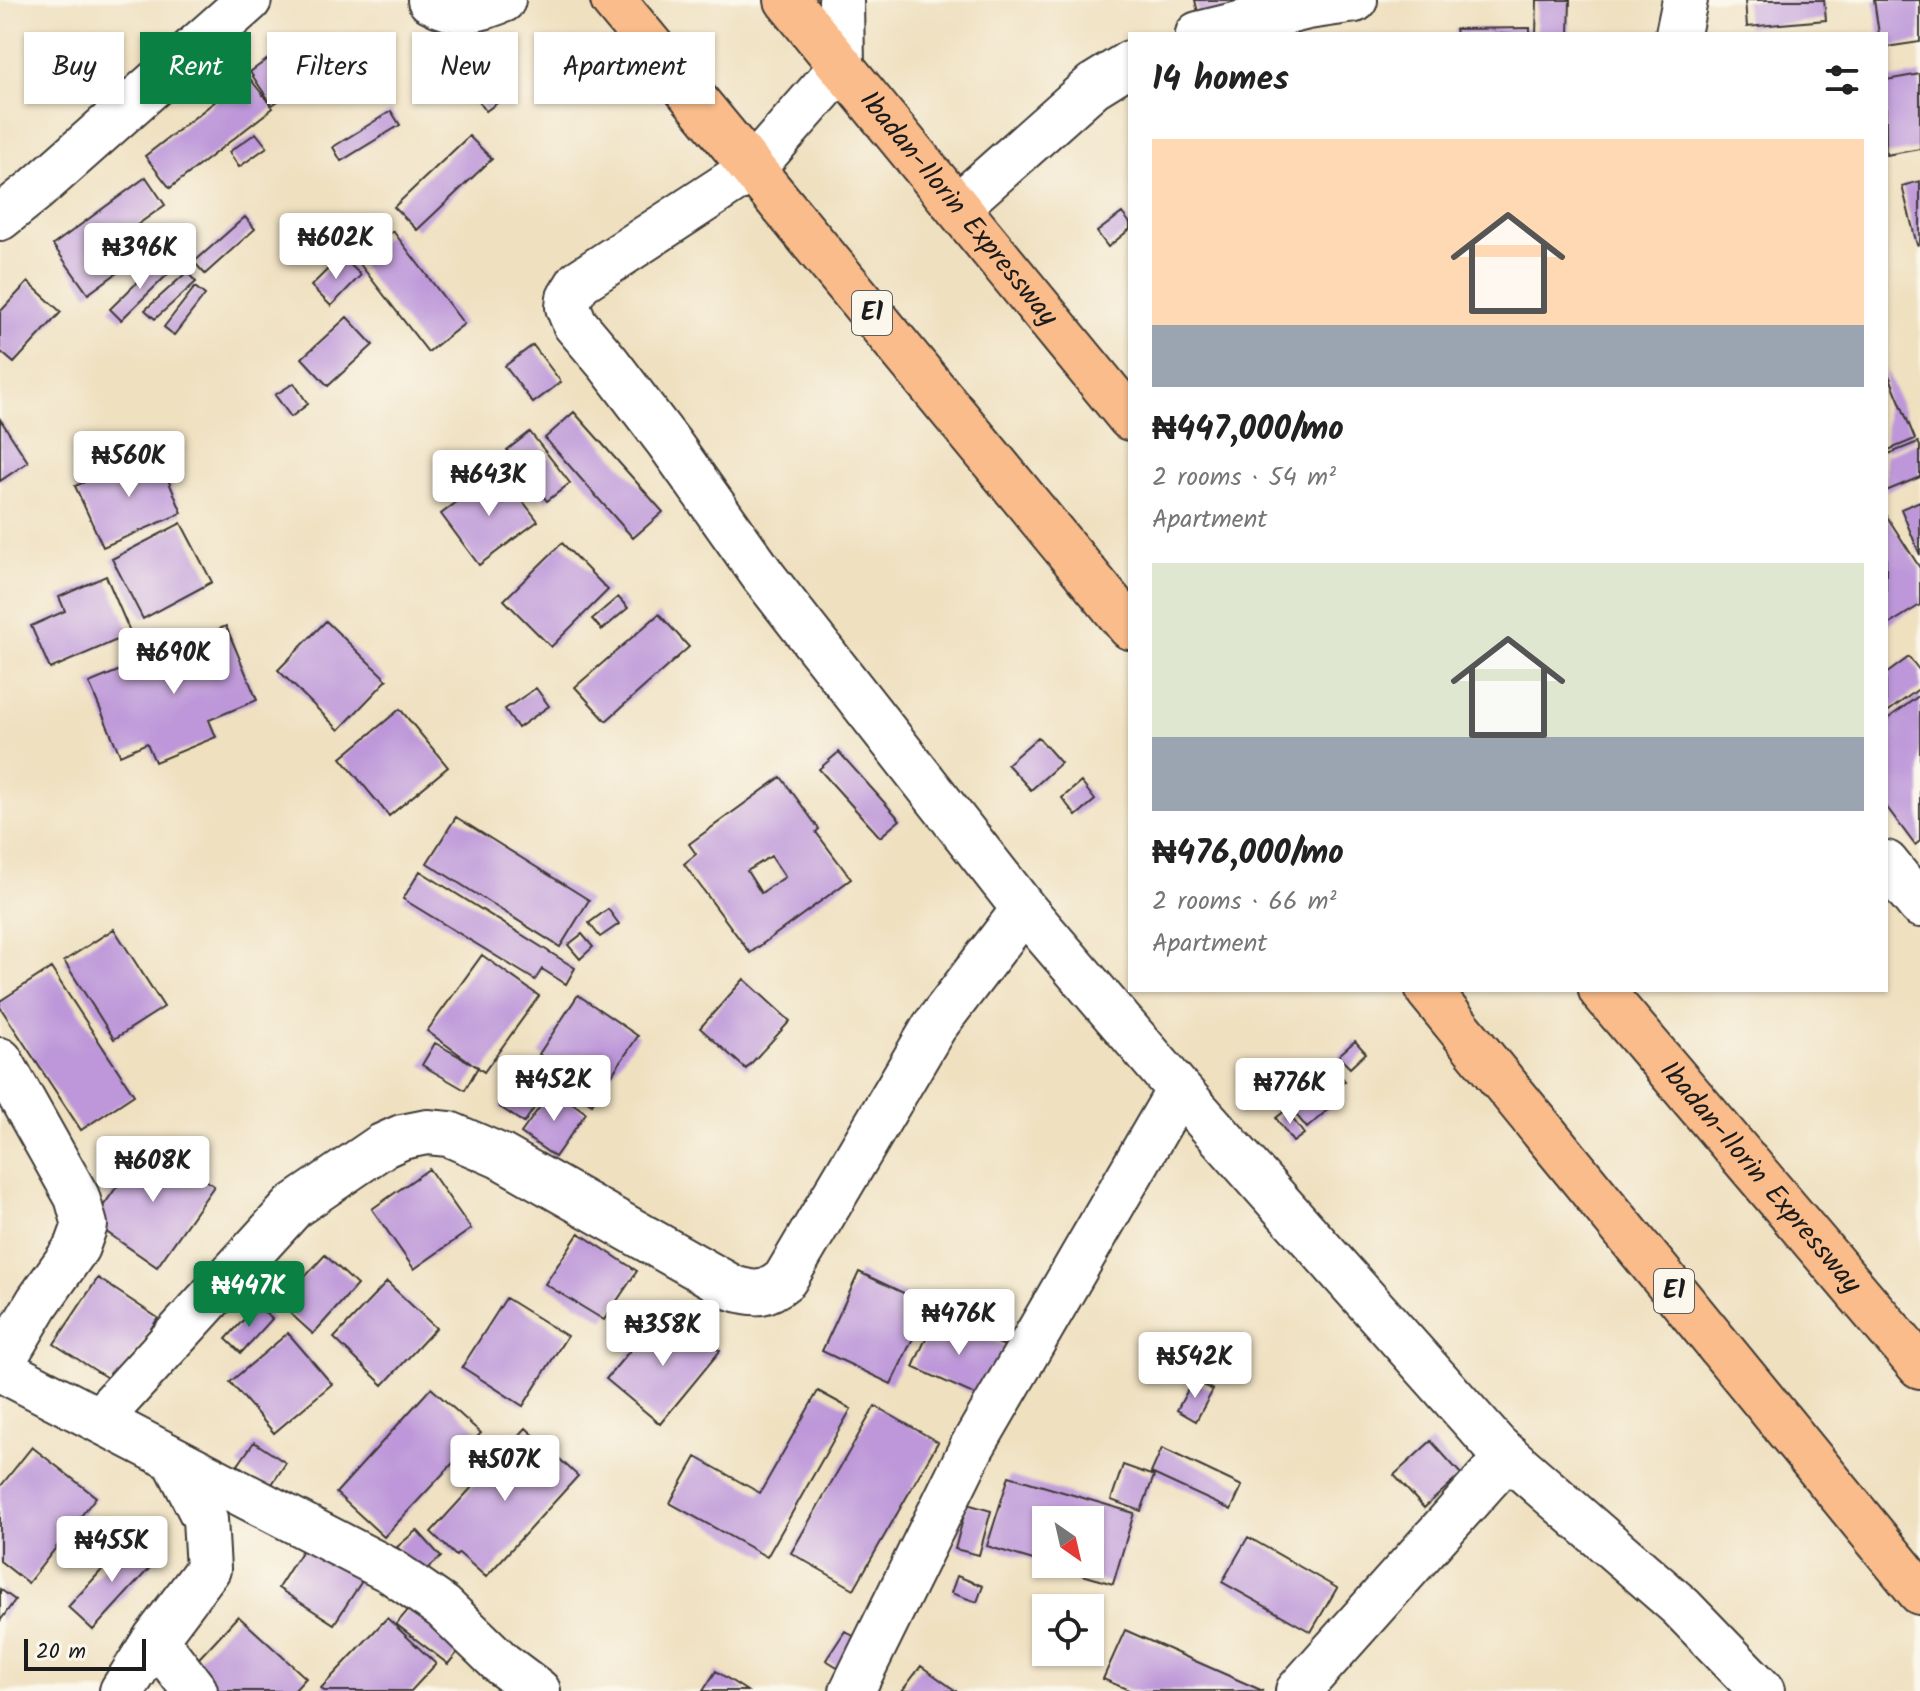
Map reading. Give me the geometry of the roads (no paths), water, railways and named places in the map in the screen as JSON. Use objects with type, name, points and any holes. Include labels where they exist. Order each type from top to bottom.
[{"type":"highway","name":"E1","points":[[613,0],[1128,625]]},
{"type":"highway","name":"Ibadan-Ilorin Expressway","points":[[787,0],[1128,416]]},
{"type":"highway","name":"E1","points":[[1430,992],[1920,1592]]},
{"type":"highway","name":"Ibadan-Ilorin Expressway","points":[[1603,992],[1916,1353]]},
{"type":"street","points":[[0,218],[249,0]]},
{"type":"street","points":[[430,0],[444,7],[471,11],[503,0]]},
{"type":"street","points":[[841,0],[842,66],[753,168],[579,282],[569,298],[568,307],[575,324],[669,443],[764,577],[1024,909],[1179,1090],[1496,1446],[1681,1607],[1762,1691]]},
{"type":"street","points":[[1206,32],[1308,7],[1355,0]]},
{"type":"street","points":[[1678,32],[1685,0]]},
{"type":"street","points":[[957,207],[1093,86],[1128,64]]},
{"type":"street","points":[[1888,865],[1920,905]]},
{"type":"street","points":[[99,1420],[294,1206],[382,1146],[402,1137],[427,1132],[449,1134],[500,1156],[733,1288],[759,1293],[774,1288],[785,1279],[934,1027],[1024,909]]},
{"type":"street","points":[[0,1060],[77,1197],[85,1225],[77,1247],[38,1302],[0,1367],[391,1571],[443,1607],[502,1664],[538,1691]]},
{"type":"street","points":[[852,1691],[972,1447],[1179,1090]]},
{"type":"street","points":[[1298,1691],[1508,1456]]},
{"type":"street","points":[[122,1691],[155,1639],[208,1569],[205,1519],[175,1460]]},
{"type":"street","points":[[155,1639],[195,1691]]}]
